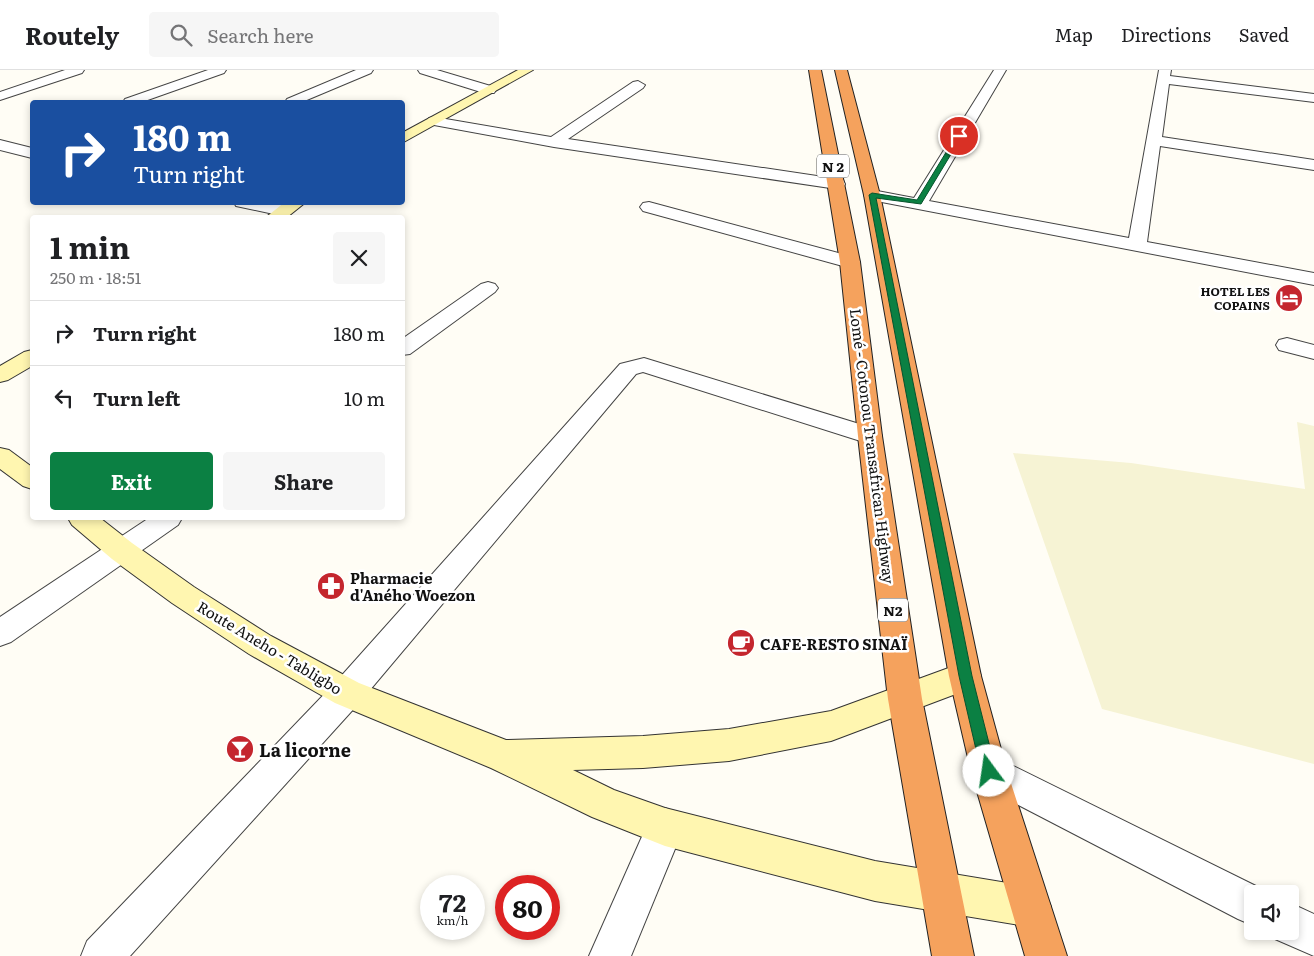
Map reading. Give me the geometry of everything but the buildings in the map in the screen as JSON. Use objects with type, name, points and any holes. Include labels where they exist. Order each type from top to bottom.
[{"type":"highway","name":"N 2","points":[[815,70],[850,262]]},
{"type":"highway","name":"N 2","points":[[841,70],[872,195]]},
{"type":"highway","points":[[872,195],[965,676],[989,771],[1046,956]]},
{"type":"highway","name":"Lomé - Cotonou Transafrican Highway","points":[[850,262],[870,436],[905,699],[952,956]]},
{"type":"main road","points":[[405,137],[527,70]]},
{"type":"main road","points":[[0,376],[30,358]]},
{"type":"main road","points":[[0,456],[30,478]]},
{"type":"main road","name":"Route Aneho - Tabligbo","points":[[84,520],[122,551],[183,595],[260,645],[347,693],[504,756],[605,804],[665,827],[875,881],[1032,907]]},
{"type":"main road","points":[[504,756],[643,752],[729,745],[831,726],[965,676]]},
{"type":"street","points":[[0,96],[78,70]]},
{"type":"street","points":[[136,100],[220,70]]},
{"type":"street","points":[[297,100],[367,70]]},
{"type":"street","points":[[424,70],[489,90]]},
{"type":"street","points":[[919,203],[1000,70]]},
{"type":"street","points":[[1137,244],[1164,74],[1314,98]]},
{"type":"street","points":[[554,142],[638,85]]},
{"type":"street","points":[[434,121],[554,142],[837,184]]},
{"type":"street","points":[[3,146],[30,138]]},
{"type":"street","points":[[1153,140],[1314,165]]},
{"type":"street","points":[[3,146],[30,153]]},
{"type":"street","points":[[872,195],[1314,279]]},
{"type":"street","points":[[258,205],[284,210]]},
{"type":"street","points":[[649,207],[850,262]]},
{"type":"street","points":[[405,347],[488,288]]},
{"type":"street","points":[[1287,345],[1314,352]]},
{"type":"street","points":[[102,956],[347,693],[628,369],[644,365],[870,436]]},
{"type":"street","points":[[0,633],[165,520]]},
{"type":"street","points":[[989,771],[1244,901]]},
{"type":"street","points":[[610,956],[665,827]]},
{"type":"street","points":[[1299,928],[1314,936]]},
{"type":"shaded area","points":[[1297,422],[1314,426],[1314,764],[1102,709],[1013,453],[1131,463],[1305,489]]},
{"type":"place","name":"HOTEL LES COPAINS","points":[[1289,298]]},
{"type":"place","name":"Pharmacie d'Aného Woezon","points":[[331,586]]},
{"type":"place","name":"CAFE-RESTO SINAÏ","points":[[741,643]]},
{"type":"place","name":"La licorne","points":[[240,749]]},
{"type":"route","points":[[959,136],[919,203],[872,195],[965,676],[989,771]]}]
